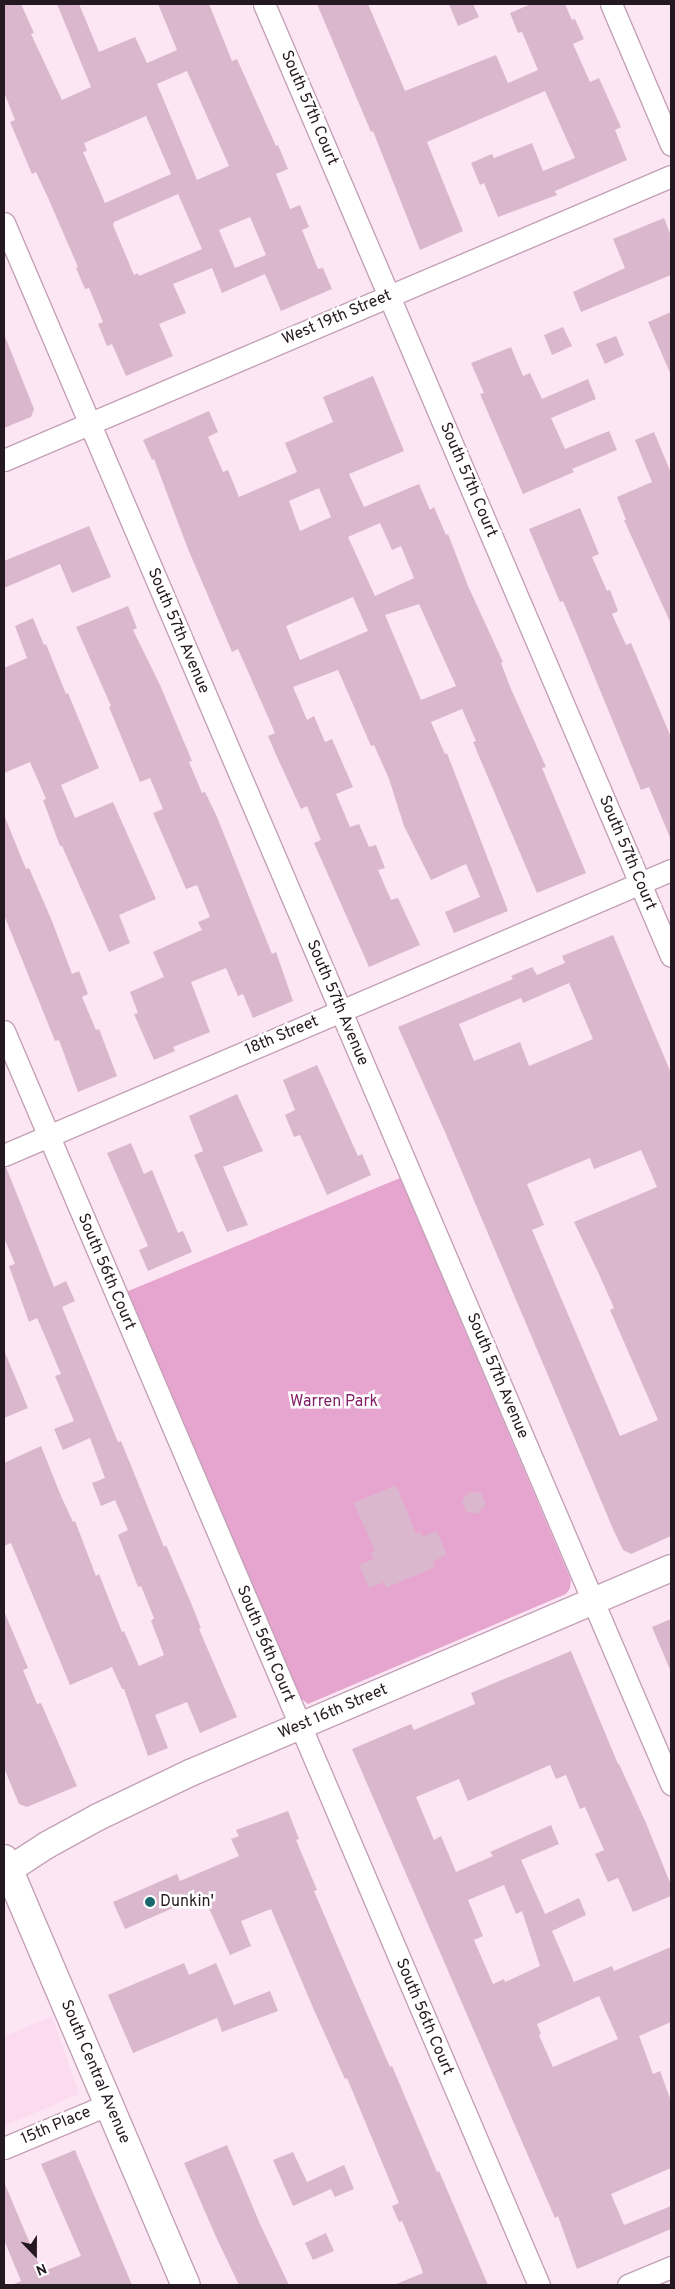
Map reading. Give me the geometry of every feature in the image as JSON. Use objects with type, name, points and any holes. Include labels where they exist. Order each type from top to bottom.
[{"type":"main road","name":"South Central Avenue","points":[[5,1867],[186,2285]]},
{"type":"street","name":"South 57th Court","points":[[264,4],[671,956]]},
{"type":"street","points":[[611,4],[671,145]]},
{"type":"street","name":"West 19th Street","points":[[4,460],[671,176]]},
{"type":"street","name":"South 57th Avenue","points":[[4,223],[671,1784]]},
{"type":"street","name":"18th Street","points":[[4,1155],[671,870]]},
{"type":"street","name":"South 56th Court","points":[[4,1031],[539,2285]]},
{"type":"street","name":"West 16th Street","points":[[5,1867],[150,1792],[671,1568]]},
{"type":"street","name":"15th Place","points":[[4,2148],[109,2104]]},
{"type":"street","points":[[628,2285],[671,2267]]},
{"type":"shaded area","points":[[52,2016],[79,2094],[4,2126],[4,2037]]},
{"type":"green space","name":"Warren Park","points":[[400,1178],[571,1580],[570,1588],[566,1594],[308,1704],[297,1695],[126,1292]]},
{"type":"building","points":[[4,4],[21,4],[34,33],[31,34],[62,100],[91,87],[57,4],[79,4],[99,52],[135,37],[147,63],[177,50],[158,4],[209,4],[232,61],[237,59],[276,146],[278,145],[288,169],[276,174],[290,209],[300,205],[309,227],[302,230],[318,269],[323,268],[332,289],[281,311],[265,274],[222,293],[212,268],[173,284],[186,313],[159,324],[173,356],[126,376],[112,344],[107,346],[98,324],[103,322],[89,288],[85,289],[76,268],[78,267],[36,172],[32,174],[10,122],[15,120],[4,92]],"holes":[[[187,71],[229,166],[197,180],[157,84]],[[146,116],[171,174],[105,203],[83,152],[87,151],[84,143]],[[178,194],[202,249],[139,276],[138,273],[134,275],[113,225],[114,222]],[[250,217],[266,255],[235,268],[219,230]]]},
{"type":"building","points":[[317,4],[368,4],[405,91],[496,55],[508,83],[538,70],[522,32],[518,33],[510,13],[531,4],[565,4],[572,20],[575,19],[584,39],[573,44],[590,82],[599,78],[621,127],[615,130],[627,160],[555,191],[557,195],[498,217],[484,183],[480,185],[471,163],[492,154],[494,158],[532,143],[543,171],[575,158],[545,91],[427,142],[463,231],[420,250],[373,131],[371,132]]},
{"type":"building","points":[[449,4],[473,4],[479,17],[458,26]]},
{"type":"building","points":[[664,218],[671,236],[671,275],[581,312],[573,292],[625,268],[613,239]]},
{"type":"building","points":[[671,312],[671,375],[648,322]]},
{"type":"building","points":[[563,327],[572,346],[552,355],[544,335]]},
{"type":"building","points":[[4,334],[34,409],[31,417],[4,428]]},
{"type":"building","points":[[616,336],[624,355],[605,364],[596,344]]},
{"type":"building","points":[[511,347],[523,376],[530,373],[542,399],[588,379],[596,399],[551,418],[565,449],[609,431],[617,450],[572,469],[574,472],[523,494],[480,394],[484,393],[471,363]]},
{"type":"building","points":[[373,376],[404,451],[349,474],[364,507],[419,484],[430,510],[434,507],[446,535],[448,534],[468,586],[503,662],[501,663],[511,689],[546,767],[542,768],[586,873],[537,893],[473,742],[476,741],[462,709],[431,722],[445,754],[447,753],[508,911],[454,933],[445,912],[480,897],[466,864],[431,880],[404,826],[389,779],[374,745],[371,746],[338,670],[293,687],[307,720],[314,716],[325,742],[332,739],[353,787],[336,794],[350,827],[359,824],[369,847],[376,845],[385,868],[378,870],[391,900],[398,898],[420,945],[369,967],[314,843],[321,840],[307,806],[301,809],[277,757],[268,736],[275,733],[238,649],[232,652],[188,549],[154,459],[152,460],[143,440],[209,411],[218,432],[208,437],[223,472],[228,470],[239,497],[297,472],[285,443],[333,422],[323,397]],"holes":[[[319,488],[331,517],[300,531],[289,501]],[[380,523],[392,550],[401,546],[414,578],[375,596],[348,537]],[[353,597],[368,631],[300,660],[286,626]],[[419,604],[456,686],[421,700],[385,615]]]},
{"type":"building","points":[[654,432],[671,473],[671,624],[624,520],[626,520],[617,497],[652,482],[635,440]]},
{"type":"building","points":[[580,508],[599,554],[592,557],[607,591],[610,590],[618,611],[612,614],[626,645],[631,643],[671,737],[671,840],[649,787],[641,790],[563,601],[560,602],[529,529]]},
{"type":"building","points":[[89,526],[111,577],[72,593],[60,564],[4,588],[4,561]]},
{"type":"building","points":[[128,606],[137,628],[133,630],[160,685],[192,761],[189,762],[202,793],[205,792],[217,817],[272,954],[276,952],[293,1001],[253,1018],[243,994],[238,996],[226,968],[191,982],[210,1032],[173,1047],[175,1051],[154,1060],[134,1014],[138,1013],[130,992],[164,977],[153,952],[202,930],[198,922],[210,917],[197,885],[186,889],[153,813],[163,809],[150,778],[140,782],[109,707],[111,706],[76,627]]},
{"type":"building","points":[[33,618],[44,645],[46,644],[66,694],[68,693],[99,768],[61,785],[75,818],[113,802],[156,899],[119,915],[130,943],[109,952],[62,846],[60,846],[43,800],[46,799],[30,762],[4,773],[4,668],[27,658],[15,626]]},
{"type":"building","points":[[4,815],[26,869],[29,868],[52,921],[72,974],[79,971],[88,994],[82,997],[96,1030],[99,1029],[117,1076],[78,1092],[59,1040],[55,1041],[4,915]]},
{"type":"building","points":[[613,935],[671,1073],[671,1536],[631,1554],[623,1550],[613,1529],[445,1132],[398,1027],[513,979],[511,976],[532,967],[537,975],[565,963],[562,956]],"holes":[[[569,983],[593,1039],[529,1066],[520,1042],[474,1061],[459,1024],[521,998],[523,1003]],[[641,1150],[657,1187],[574,1222],[614,1308],[610,1310],[658,1420],[620,1436],[532,1230],[544,1225],[527,1184],[590,1158],[594,1169]]]},
{"type":"building","points":[[317,1065],[358,1156],[362,1154],[371,1175],[327,1195],[300,1135],[294,1137],[285,1115],[295,1110],[283,1080]]},
{"type":"building","points":[[237,1094],[263,1151],[223,1167],[248,1225],[227,1232],[194,1155],[203,1151],[189,1116]]},
{"type":"building","points":[[131,1143],[144,1174],[152,1170],[178,1233],[183,1231],[192,1252],[148,1271],[139,1250],[148,1246],[107,1153]]},
{"type":"building","points":[[4,1167],[6,1167],[54,1287],[66,1281],[75,1301],[62,1307],[118,1442],[121,1441],[164,1547],[166,1545],[191,1603],[201,1628],[199,1629],[237,1717],[200,1733],[187,1702],[155,1715],[168,1748],[148,1756],[124,1689],[122,1689],[112,1667],[70,1685],[11,1543],[4,1546],[4,1463],[41,1446],[61,1496],[73,1522],[75,1521],[96,1576],[99,1574],[122,1632],[124,1631],[139,1666],[164,1655],[151,1621],[154,1618],[141,1586],[138,1587],[118,1535],[128,1530],[115,1500],[101,1506],[92,1483],[105,1478],[90,1438],[63,1450],[54,1429],[74,1421],[55,1376],[61,1374],[37,1318],[29,1322],[9,1266],[15,1264],[4,1238]]},
{"type":"building","points":[[4,1350],[28,1408],[4,1418]]},
{"type":"building","points":[[396,1485],[416,1534],[420,1532],[422,1537],[437,1531],[447,1555],[433,1561],[435,1567],[386,1588],[384,1582],[369,1588],[359,1565],[374,1559],[371,1553],[375,1551],[354,1503]]},
{"type":"building","points":[[469,1492],[481,1493],[486,1504],[478,1514],[466,1512],[462,1501]]},
{"type":"building","points":[[4,1611],[28,1668],[23,1670],[37,1704],[41,1703],[77,1786],[27,1807],[19,1804],[4,1768]]},
{"type":"building","points":[[671,1619],[671,1672],[652,1627]]},
{"type":"building","points":[[571,1651],[671,1885],[671,1896],[633,1912],[618,1878],[608,1882],[595,1854],[604,1850],[585,1807],[580,1809],[566,1775],[556,1779],[550,1765],[468,1801],[459,1779],[416,1797],[434,1840],[441,1836],[456,1872],[493,1856],[490,1852],[551,1825],[559,1844],[521,1860],[545,1914],[579,1898],[586,1915],[552,1931],[574,1982],[612,1966],[614,1971],[671,1947],[671,2022],[639,2036],[653,2074],[660,2071],[671,2101],[671,2168],[611,2194],[624,2225],[671,2206],[671,2229],[577,2269],[558,2216],[555,2218],[352,1749],[411,1724],[414,1730],[475,1704],[471,1693]],"holes":[[[504,1885],[516,1914],[522,1911],[540,1966],[505,1982],[504,1979],[493,1984],[474,1940],[483,1936],[468,1900]],[[599,1996],[618,2039],[553,2067],[539,2035],[541,2034],[537,2024]]]},
{"type":"building","points":[[288,1811],[299,1839],[296,1840],[317,1890],[314,1891],[390,2067],[392,2066],[488,2285],[394,2285],[423,2273],[402,2221],[399,2222],[392,2206],[399,2203],[347,2078],[345,2079],[271,1909],[241,1921],[251,1946],[230,1955],[203,1895],[125,1929],[113,1902],[177,1874],[180,1881],[239,1856],[231,1839],[239,1836],[236,1830]]},
{"type":"building","points":[[184,1963],[189,1975],[216,1963],[234,2005],[270,1991],[278,2011],[222,2032],[217,2018],[133,2053],[108,1995]]},
{"type":"building","points":[[227,2145],[260,2224],[289,2285],[239,2285],[216,2237],[184,2163]]},
{"type":"building","points":[[75,2150],[132,2285],[12,2285],[21,2281],[4,2240],[4,2182],[42,2272],[81,2256],[41,2164]]},
{"type":"building","points":[[293,2152],[307,2182],[344,2165],[354,2189],[335,2197],[331,2189],[293,2206],[273,2160]]},
{"type":"building","points":[[326,2233],[334,2251],[313,2260],[305,2243]]},
{"type":"place","name":"Dunkin'","points":[[150,1902]]}]
